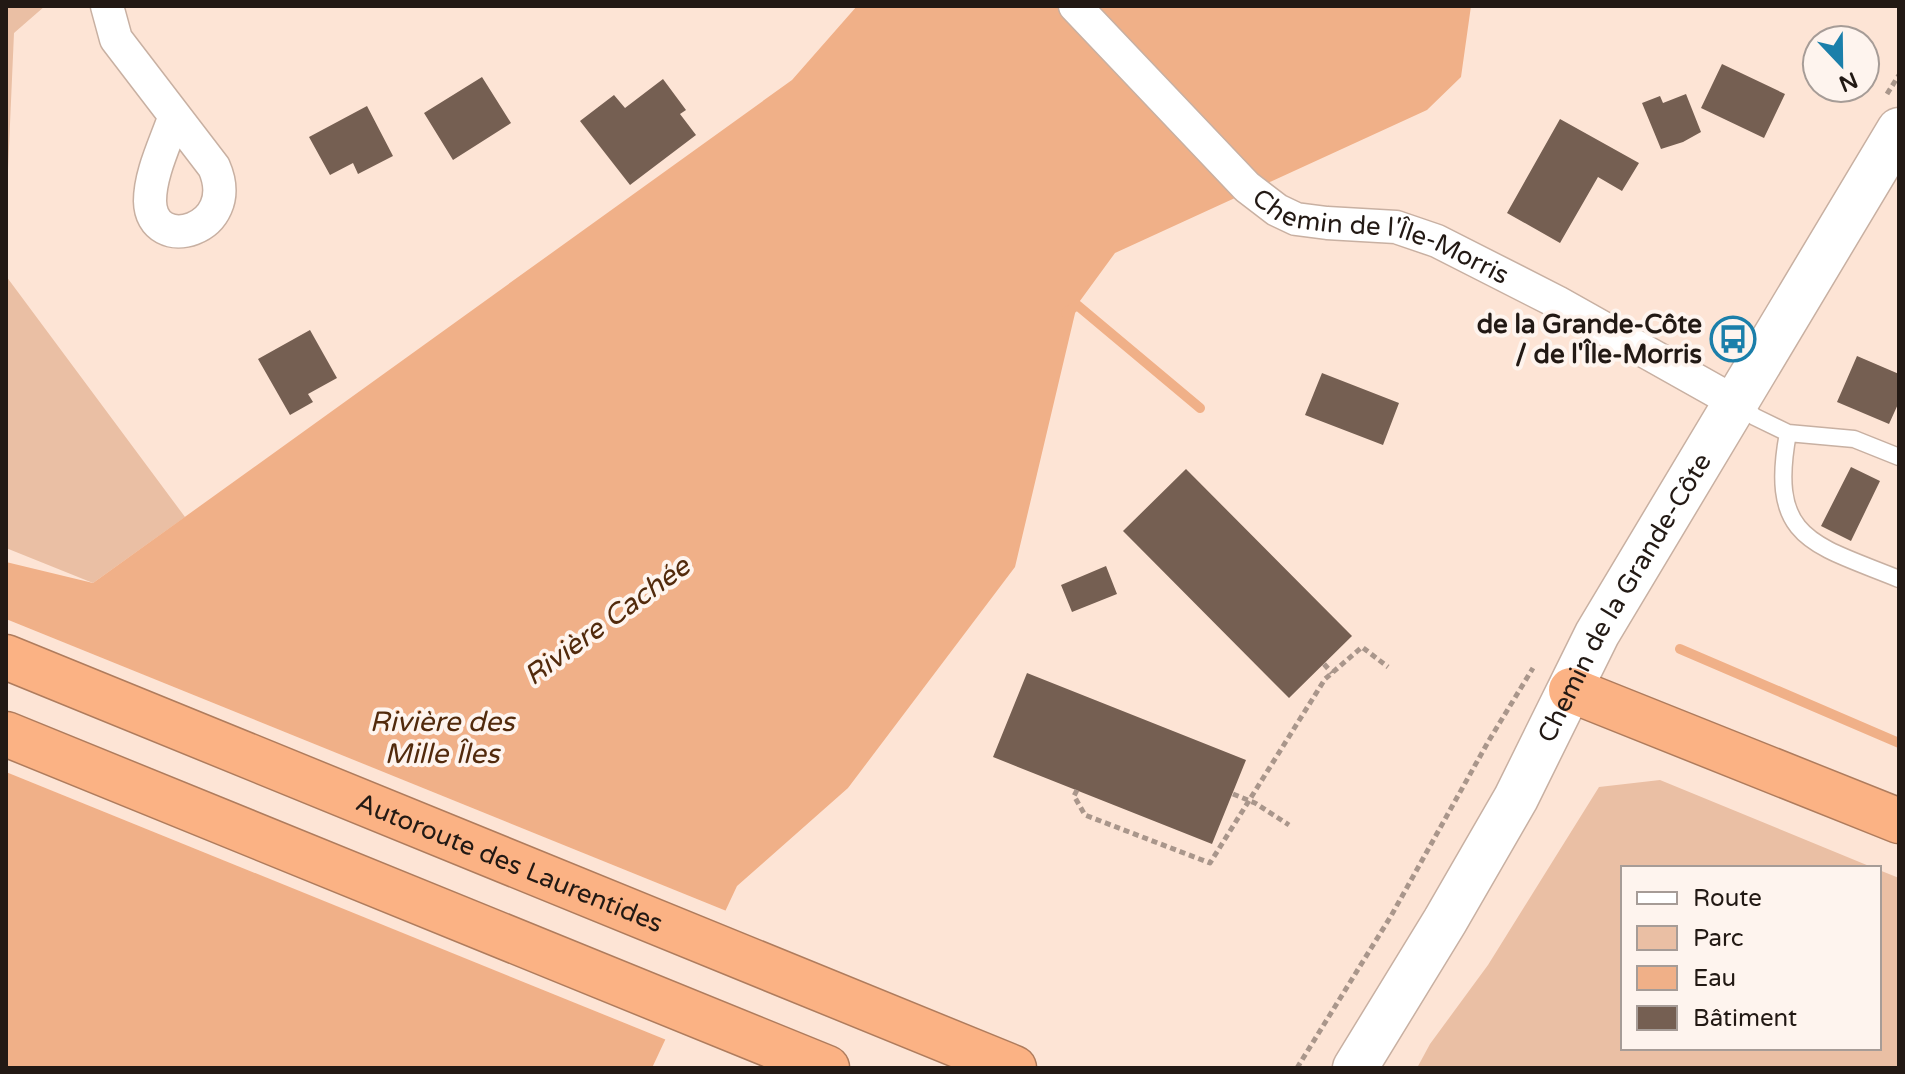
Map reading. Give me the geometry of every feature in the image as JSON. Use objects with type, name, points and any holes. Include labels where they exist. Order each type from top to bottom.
[{"type":"highway","name":"Autoroute des Laurentides","points":[[6,657],[1014,1068]]},
{"type":"highway","points":[[1571,690],[1899,821]]},
{"type":"highway","points":[[6,734],[827,1068]]},
{"type":"main road","name":"Chemin de la Grande-Côte","points":[[1355,1068],[1483,856],[1571,690],[1597,634],[1899,130]]},
{"type":"street","points":[[107,6],[116,39],[174,118]]},
{"type":"street","name":"Chemin de l'Île-Morris","points":[[1075,6],[1247,187],[1277,210],[1296,219],[1319,223],[1396,227],[1437,241],[1557,302],[1735,402]]},
{"type":"lane","points":[[1735,402],[1755,417],[1788,433],[1854,439],[1899,457]]},
{"type":"lane","points":[[1788,433],[1782,463],[1782,486],[1785,507],[1791,520],[1817,543],[1899,579]]},
{"type":"path","points":[[1077,790],[1074,796],[1085,815],[1210,863],[1325,679],[1362,647],[1388,667]]},
{"type":"path","points":[[1324,664],[1332,673]]},
{"type":"path","name":"Chemin de la Grande-Côte","points":[[1297,1068],[1391,916],[1520,689]]},
{"type":"path","points":[[1233,794],[1289,825]]},
{"type":"green space","points":[[6,6],[45,6],[14,33],[6,215]]},
{"type":"green space","points":[[6,276],[185,517],[93,583],[6,548]]},
{"type":"green space","points":[[1660,780],[1869,866],[1621,866],[1621,1050],[1881,1050],[1881,871],[1899,878],[1899,1068],[1417,1068],[1430,1044],[1488,965],[1599,787]]},
{"type":"water","name":"Rivière des Mille Îles","points":[[857,6],[1471,6],[1461,77],[1427,110],[1115,253],[1077,305],[1015,567],[848,788],[737,886],[652,1068],[6,1068],[6,562],[93,583],[792,80]]},
{"type":"pier","points":[[6,619],[729,912],[669,1041],[6,772]]},
{"type":"building","points":[[1722,64],[1785,94],[1764,138],[1701,108]]},
{"type":"building","points":[[482,77],[511,123],[453,160],[424,113]]},
{"type":"building","points":[[663,79],[686,110],[680,114],[696,135],[630,185],[580,121],[614,95],[625,108]]},
{"type":"building","points":[[1686,94],[1701,132],[1661,149],[1642,103],[1660,96],[1663,103]]},
{"type":"building","points":[[367,106],[393,156],[358,174],[353,163],[330,175],[309,137]]},
{"type":"building","points":[[1560,119],[1639,163],[1622,191],[1598,177],[1560,243],[1507,213]]},
{"type":"building","points":[[310,330],[337,378],[308,394],[313,402],[290,415],[258,359]]},
{"type":"building","points":[[1857,356],[1899,374],[1899,402],[1889,424],[1837,402]]},
{"type":"building","points":[[1322,373],[1399,403],[1383,445],[1305,415]]},
{"type":"building","points":[[1851,467],[1880,481],[1851,541],[1821,526]]},
{"type":"building","points":[[1186,469],[1352,636],[1289,698],[1123,531]]},
{"type":"building","points":[[1106,566],[1117,594],[1072,612],[1061,585]]},
{"type":"building","points":[[1027,673],[1246,760],[1212,844],[993,757]]},
{"type":"waterway","name":"Rivière Cachée","points":[[1066,313],[1077,305],[1200,408]]},
{"type":"waterway","name":"Rivière Cachée","points":[[1680,649],[1899,743]]},
{"type":"place","name":"de la Grande-Côte / de l'Île-Morris","points":[[1733,339]]}]
